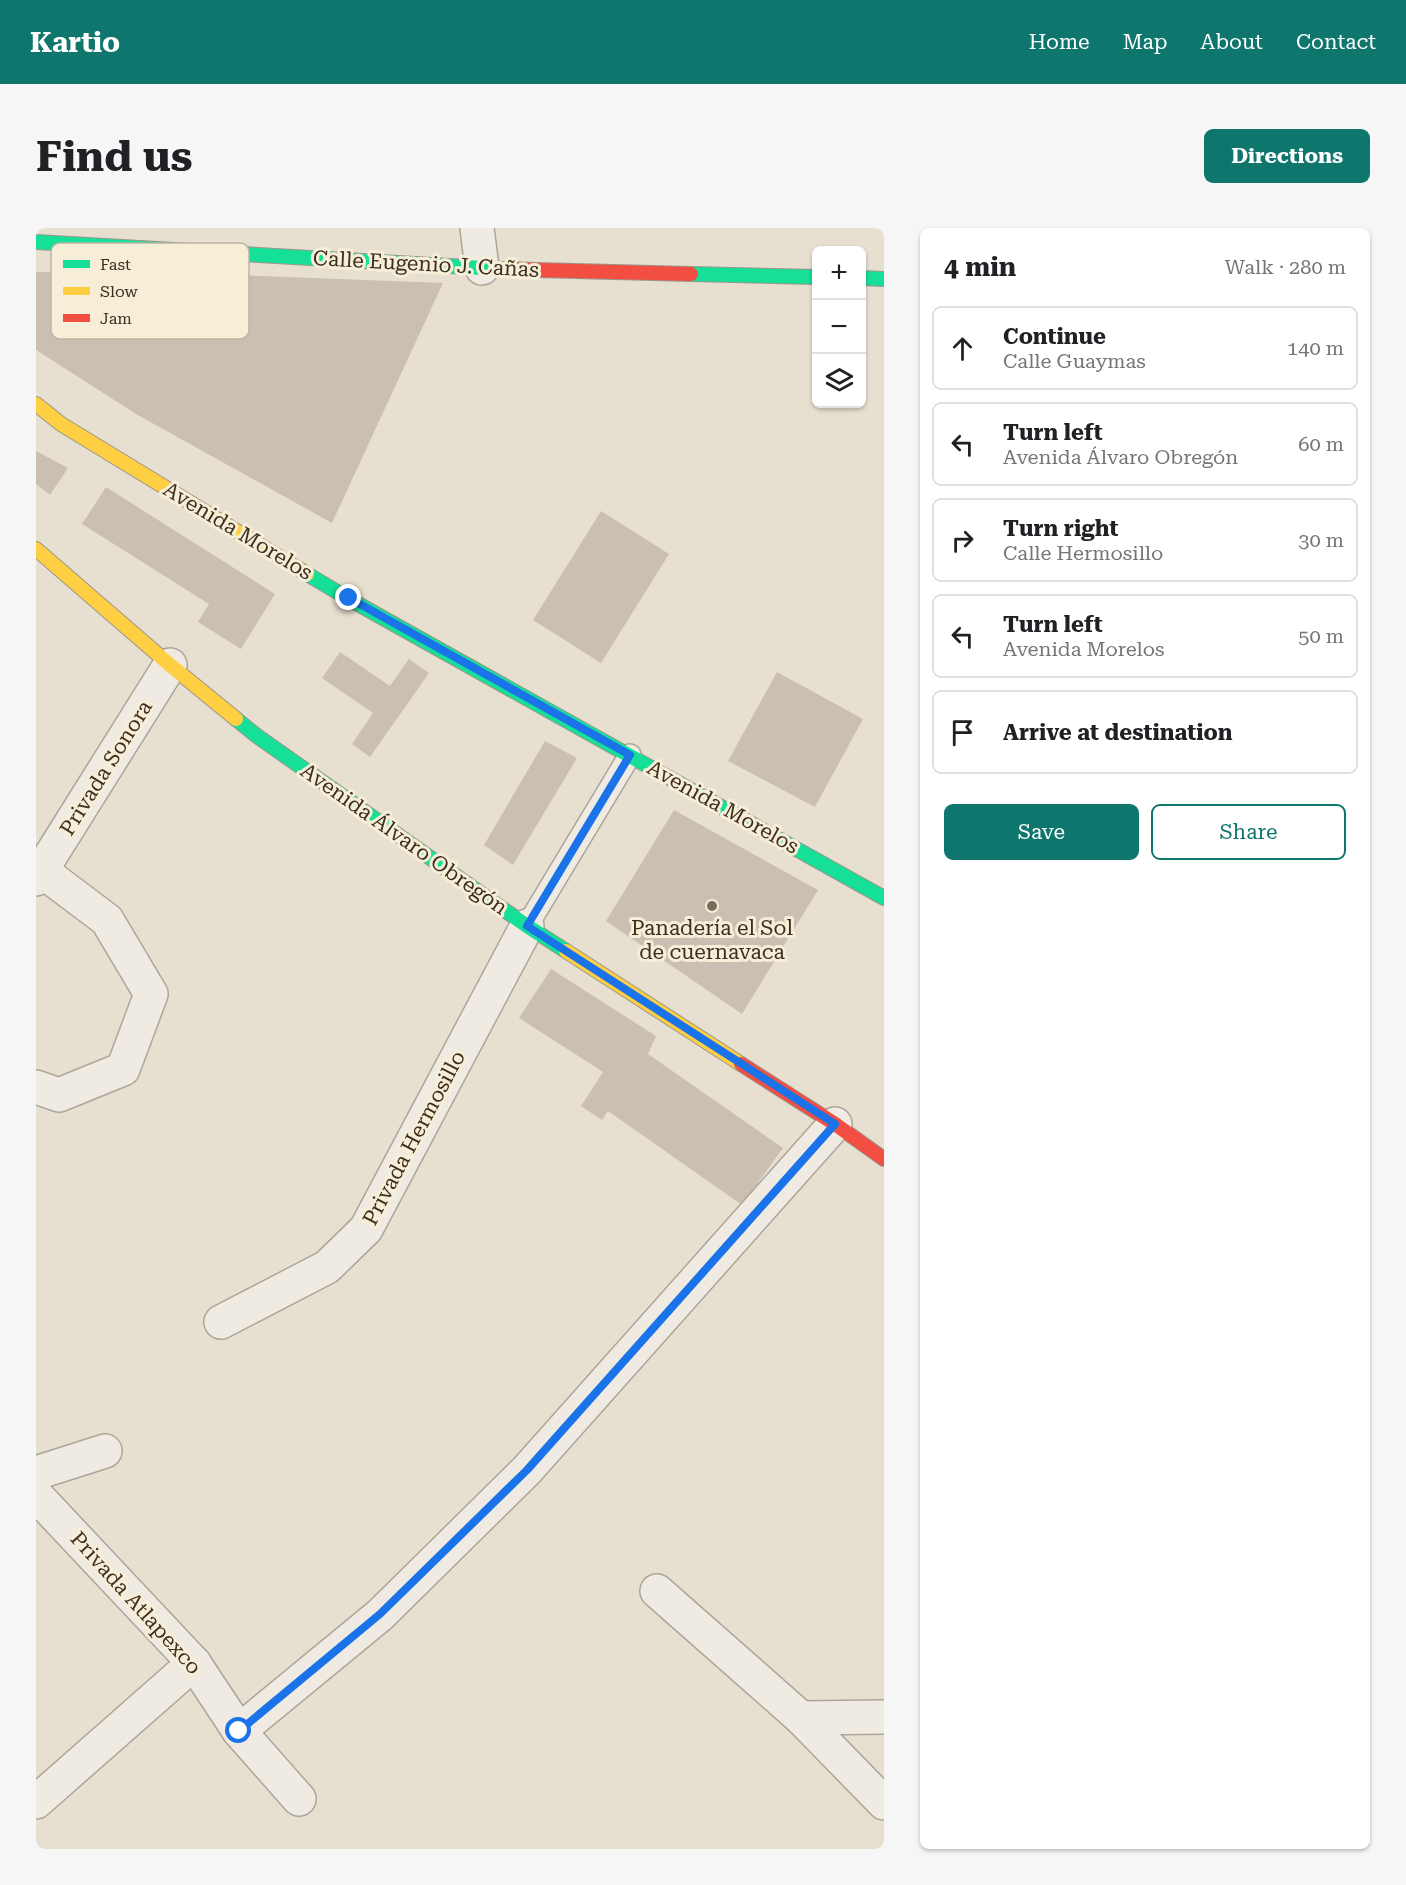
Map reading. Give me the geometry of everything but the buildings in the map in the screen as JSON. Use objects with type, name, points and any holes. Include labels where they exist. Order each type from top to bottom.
[{"type":"main road","name":"Calle Eugenio J. Cañas","points":[[36,242],[53,243]]},
{"type":"main road","name":"Calle Eugenio J. Cañas","points":[[249,254],[482,268],[812,277]]},
{"type":"main road","points":[[866,278],[884,279]]},
{"type":"main road","name":"Avenida Morelos","points":[[36,404],[62,424],[349,598],[884,898]]},
{"type":"main road","name":"Avenida Álvaro Obregón","points":[[36,549],[170,665],[257,736],[527,926],[835,1124],[884,1158]]},
{"type":"street","points":[[477,228],[482,268]]},
{"type":"street","name":"Privada Sonora","points":[[36,1087],[59,1095],[123,1069],[151,994],[107,920],[39,875],[170,665]]},
{"type":"street","name":"Privada Hermosillo","points":[[221,1322],[327,1267],[366,1229],[527,926]]},
{"type":"street","points":[[239,1731],[380,1614],[527,1470],[835,1124]]},
{"type":"street","points":[[36,1473],[105,1451]]},
{"type":"street","name":"Privada Atlapexco","points":[[36,1495],[194,1663],[239,1731],[298,1799]]},
{"type":"street","points":[[657,1591],[801,1718],[884,1803]]},
{"type":"street","points":[[36,1802],[194,1663]]},
{"type":"street","points":[[801,1718],[884,1716]]},
{"type":"lane","points":[[527,926],[630,755]]},
{"type":"traffic: fast","points":[[36,242],[53,243]]},
{"type":"traffic: fast","points":[[249,254],[501,269]]},
{"type":"traffic: fast","points":[[691,274],[812,277]]},
{"type":"traffic: fast","points":[[866,278],[884,279]]},
{"type":"traffic: fast","points":[[307,574],[884,898]]},
{"type":"traffic: fast","points":[[236,719],[527,926],[566,951]]},
{"type":"traffic: slow","points":[[36,404],[61,424],[307,574]]},
{"type":"traffic: slow","points":[[36,549],[236,719]]},
{"type":"traffic: slow","points":[[566,951],[741,1064]]},
{"type":"traffic: jam","points":[[501,269],[691,274]]},
{"type":"traffic: jam","points":[[741,1064],[835,1124],[884,1159]]},
{"type":"place","name":"Panadería el Sol de cuernavaca","points":[[712,906]]},
{"type":"route","points":[[239,1731],[380,1614],[527,1470],[835,1124],[527,926],[630,755],[349,598]]}]
